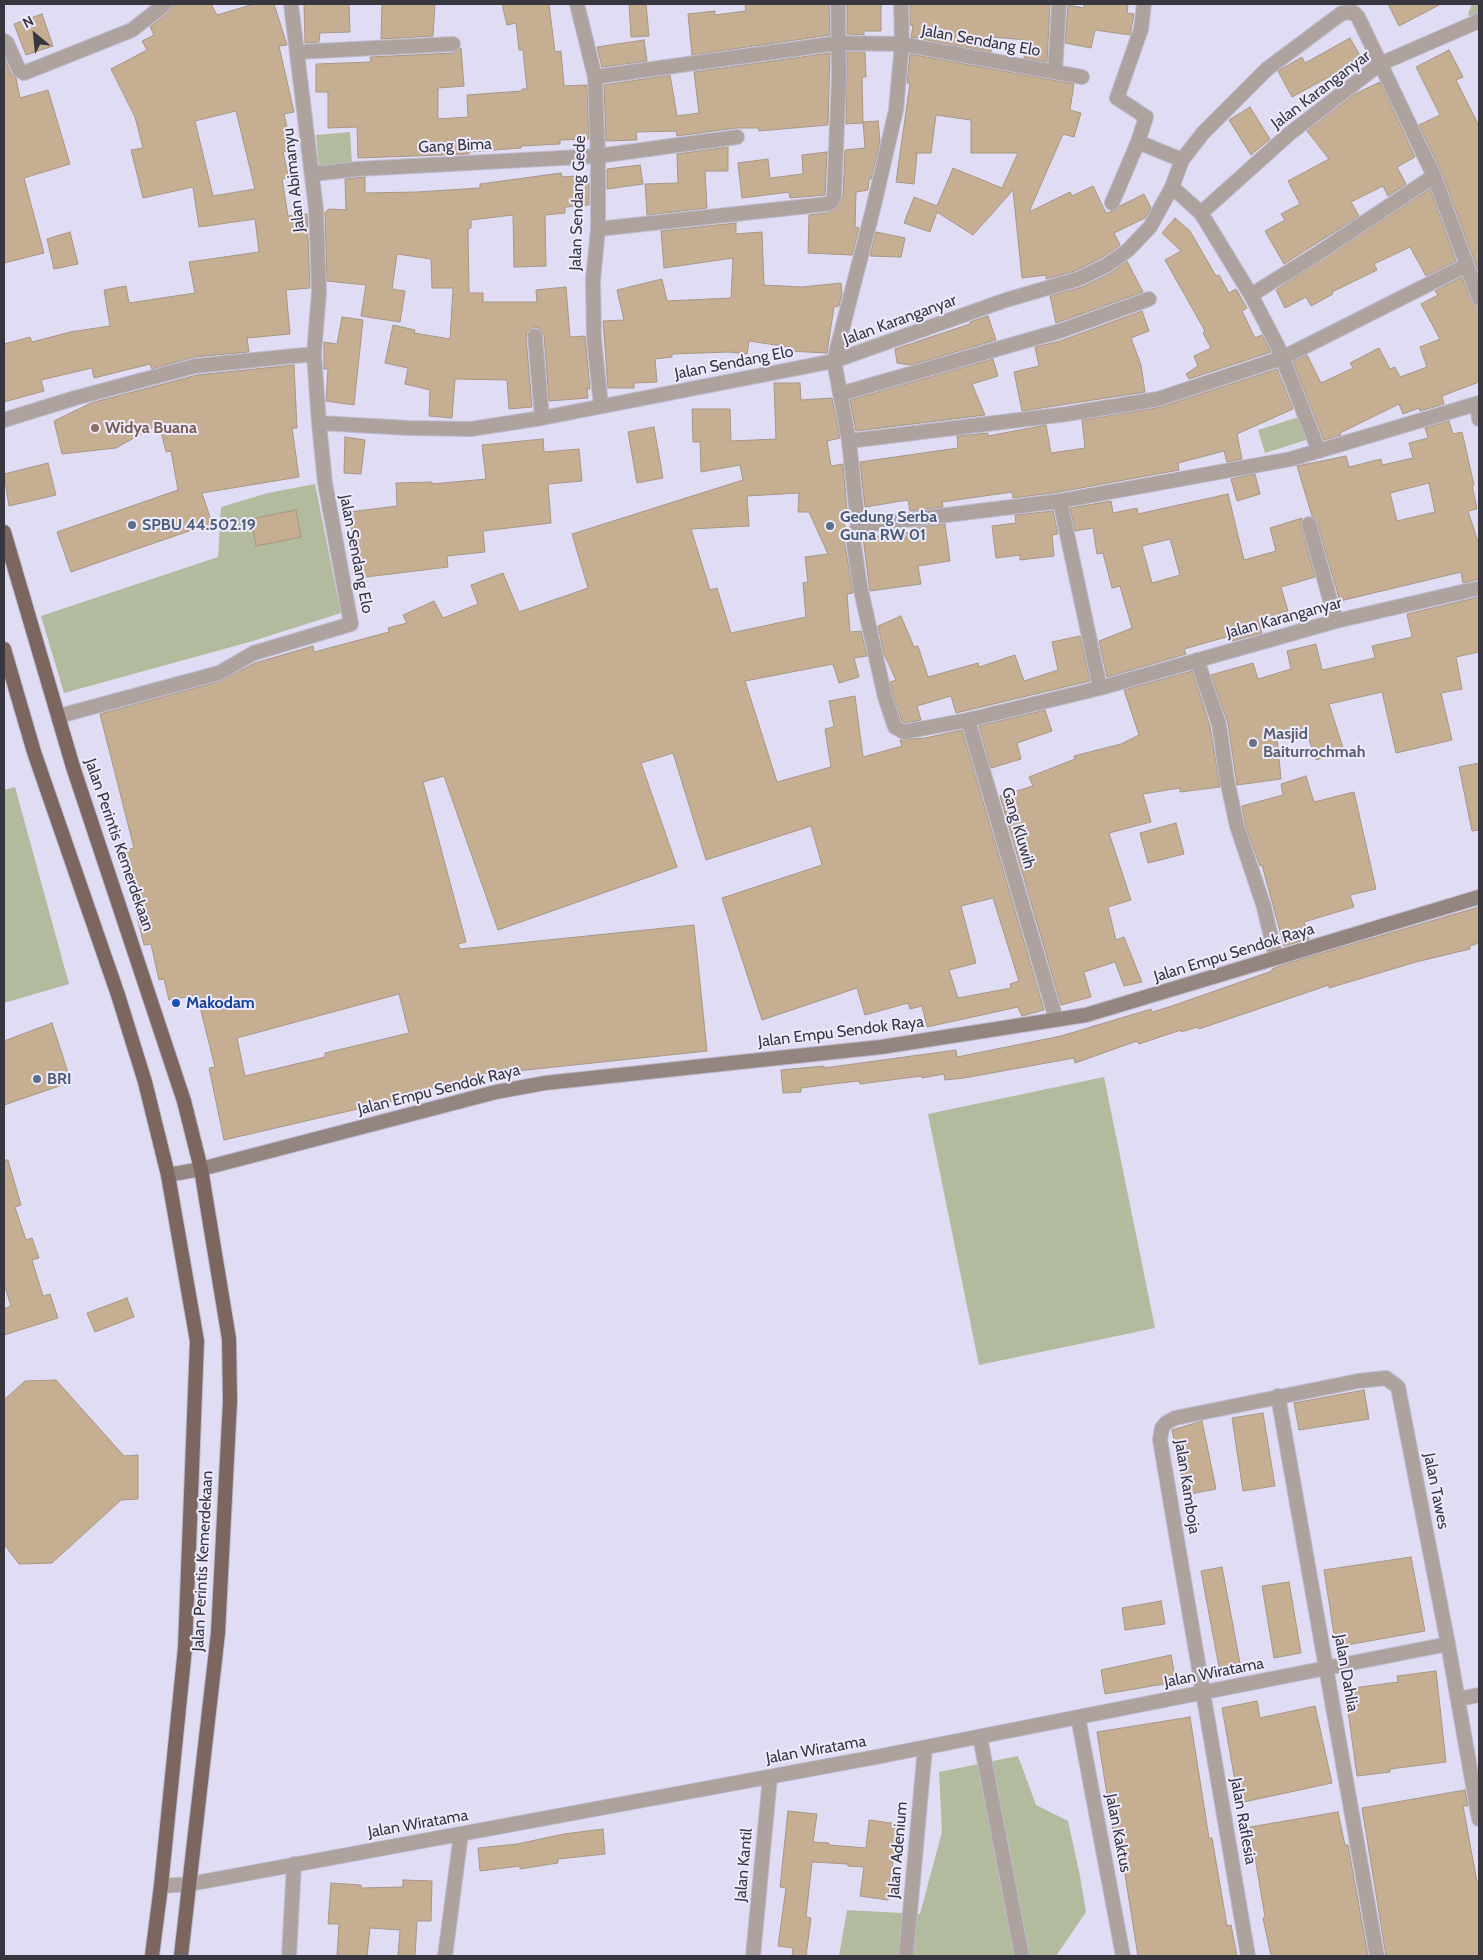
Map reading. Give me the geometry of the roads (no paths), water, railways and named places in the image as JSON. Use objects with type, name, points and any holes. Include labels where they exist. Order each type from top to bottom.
[{"type":"highway","name":"Jalan Perintis Kemerdekaan","points":[[4,532],[73,767],[184,1101],[201,1168],[229,1339],[230,1401],[218,1633],[181,1956]]},
{"type":"highway","name":"Jalan Perintis Kemerdekaan","points":[[4,649],[34,752],[118,995],[145,1082],[168,1175],[197,1341],[185,1648],[152,1956]]},
{"type":"main road","name":"Jalan Empu Sendok Raya","points":[[201,1168],[515,1088],[545,1083],[881,1047],[1086,1015],[1479,897]]},
{"type":"main road","points":[[168,1175],[201,1168]]},
{"type":"street","points":[[4,41],[7,43],[19,70],[24,73],[132,30],[165,4]]},
{"type":"street","name":"Jalan Abimanyu","points":[[291,4],[313,174],[319,292],[314,354]]},
{"type":"street","name":"Jalan Sendang Gede","points":[[577,4],[595,78],[598,229],[593,280],[594,339],[601,406]]},
{"type":"street","points":[[598,229],[827,204],[834,197],[838,4]]},
{"type":"street","name":"Jalan Sendang Elo","points":[[319,423],[471,429],[542,418],[834,362],[874,209],[896,110],[902,44],[901,4]]},
{"type":"street","name":"Jalan Sendang Elo","points":[[1055,72],[1059,4]]},
{"type":"street","points":[[1112,203],[1138,142],[1146,117],[1117,98],[1141,29],[1144,4]]},
{"type":"street","name":"Jalan Karanganyar","points":[[1380,64],[1358,17],[1353,12],[1342,14],[1267,69],[1203,133],[1182,160],[1172,187],[1150,227],[1128,250],[1107,265],[1078,279],[1006,300],[834,362],[849,442],[858,526],[852,538],[860,586],[886,697],[895,727],[904,732],[968,720],[1100,688],[1336,622],[1479,588]]},
{"type":"street","name":"Jalan Karanganyar","points":[[1201,213],[1289,134],[1380,64],[1479,21]]},
{"type":"street","name":"Jalan Sendang Elo","points":[[595,78],[838,43],[902,44],[1082,77]]},
{"type":"street","points":[[297,52],[453,44]]},
{"type":"street","points":[[1380,64],[1434,176],[1479,298]]},
{"type":"street","name":"Gang Bima","points":[[313,174],[357,169],[598,156],[737,137]]},
{"type":"street","points":[[1138,142],[1182,160]]},
{"type":"street","points":[[1251,294],[1324,250],[1434,176]]},
{"type":"street","points":[[1172,187],[1201,213],[1251,294],[1282,358],[1319,451]]},
{"type":"street","points":[[849,442],[1067,414],[1158,399],[1282,358],[1467,265]]},
{"type":"street","points":[[840,394],[1060,331],[1149,299]]},
{"type":"street","points":[[535,336],[542,418]]},
{"type":"street","points":[[4,420],[75,398],[195,366],[314,354]]},
{"type":"street","name":"Jalan Sendang Elo","points":[[59,716],[219,673],[254,654],[351,624],[325,483],[314,354]]},
{"type":"street","points":[[858,526],[1060,502],[1291,459],[1478,404],[1479,419]]},
{"type":"street","points":[[1060,502],[1100,688]]},
{"type":"street","points":[[1309,524],[1336,622]]},
{"type":"street","points":[[1196,660],[1219,724],[1226,780],[1237,826],[1264,907],[1276,958]]},
{"type":"street","name":"Gang Kluwih","points":[[968,720],[1056,1019]]},
{"type":"street","name":"Jalan Tawes","points":[[1358,1381],[1386,1378],[1398,1387],[1448,1644],[1479,1819]]},
{"type":"street","name":"Jalan Kamboja","points":[[1203,1692],[1160,1440],[1162,1428],[1166,1422],[1175,1418],[1358,1381]]},
{"type":"street","name":"Jalan Dahlia","points":[[1278,1396],[1377,1956]]},
{"type":"street","name":"Jalan Wiratama","points":[[161,1886],[190,1884],[925,1748],[1448,1644]]},
{"type":"street","name":"Jalan Raflesia","points":[[1203,1692],[1248,1956]]},
{"type":"street","points":[[1458,1699],[1479,1694]]},
{"type":"street","name":"Jalan Kaktus","points":[[1078,1717],[1123,1956]]},
{"type":"street","points":[[980,1737],[1022,1956]]},
{"type":"street","name":"Jalan Adenium","points":[[906,1956],[925,1748]]},
{"type":"street","name":"Jalan Kantil","points":[[754,1956],[770,1777]]},
{"type":"street","points":[[445,1956],[461,1834]]},
{"type":"street","points":[[289,1956],[294,1864]]},
{"type":"place","name":"Widya Buana","points":[[95,428]]},
{"type":"place","name":"SPBU 44.502.19","points":[[132,525]]},
{"type":"place","name":"Gedung Serba Guna RW 01","points":[[830,526]]},
{"type":"place","name":"Masjid Baiturrochmah","points":[[1253,743]]},
{"type":"place","name":"Makodam","points":[[176,1003]]},
{"type":"place","name":"BRI","points":[[37,1079]]}]
